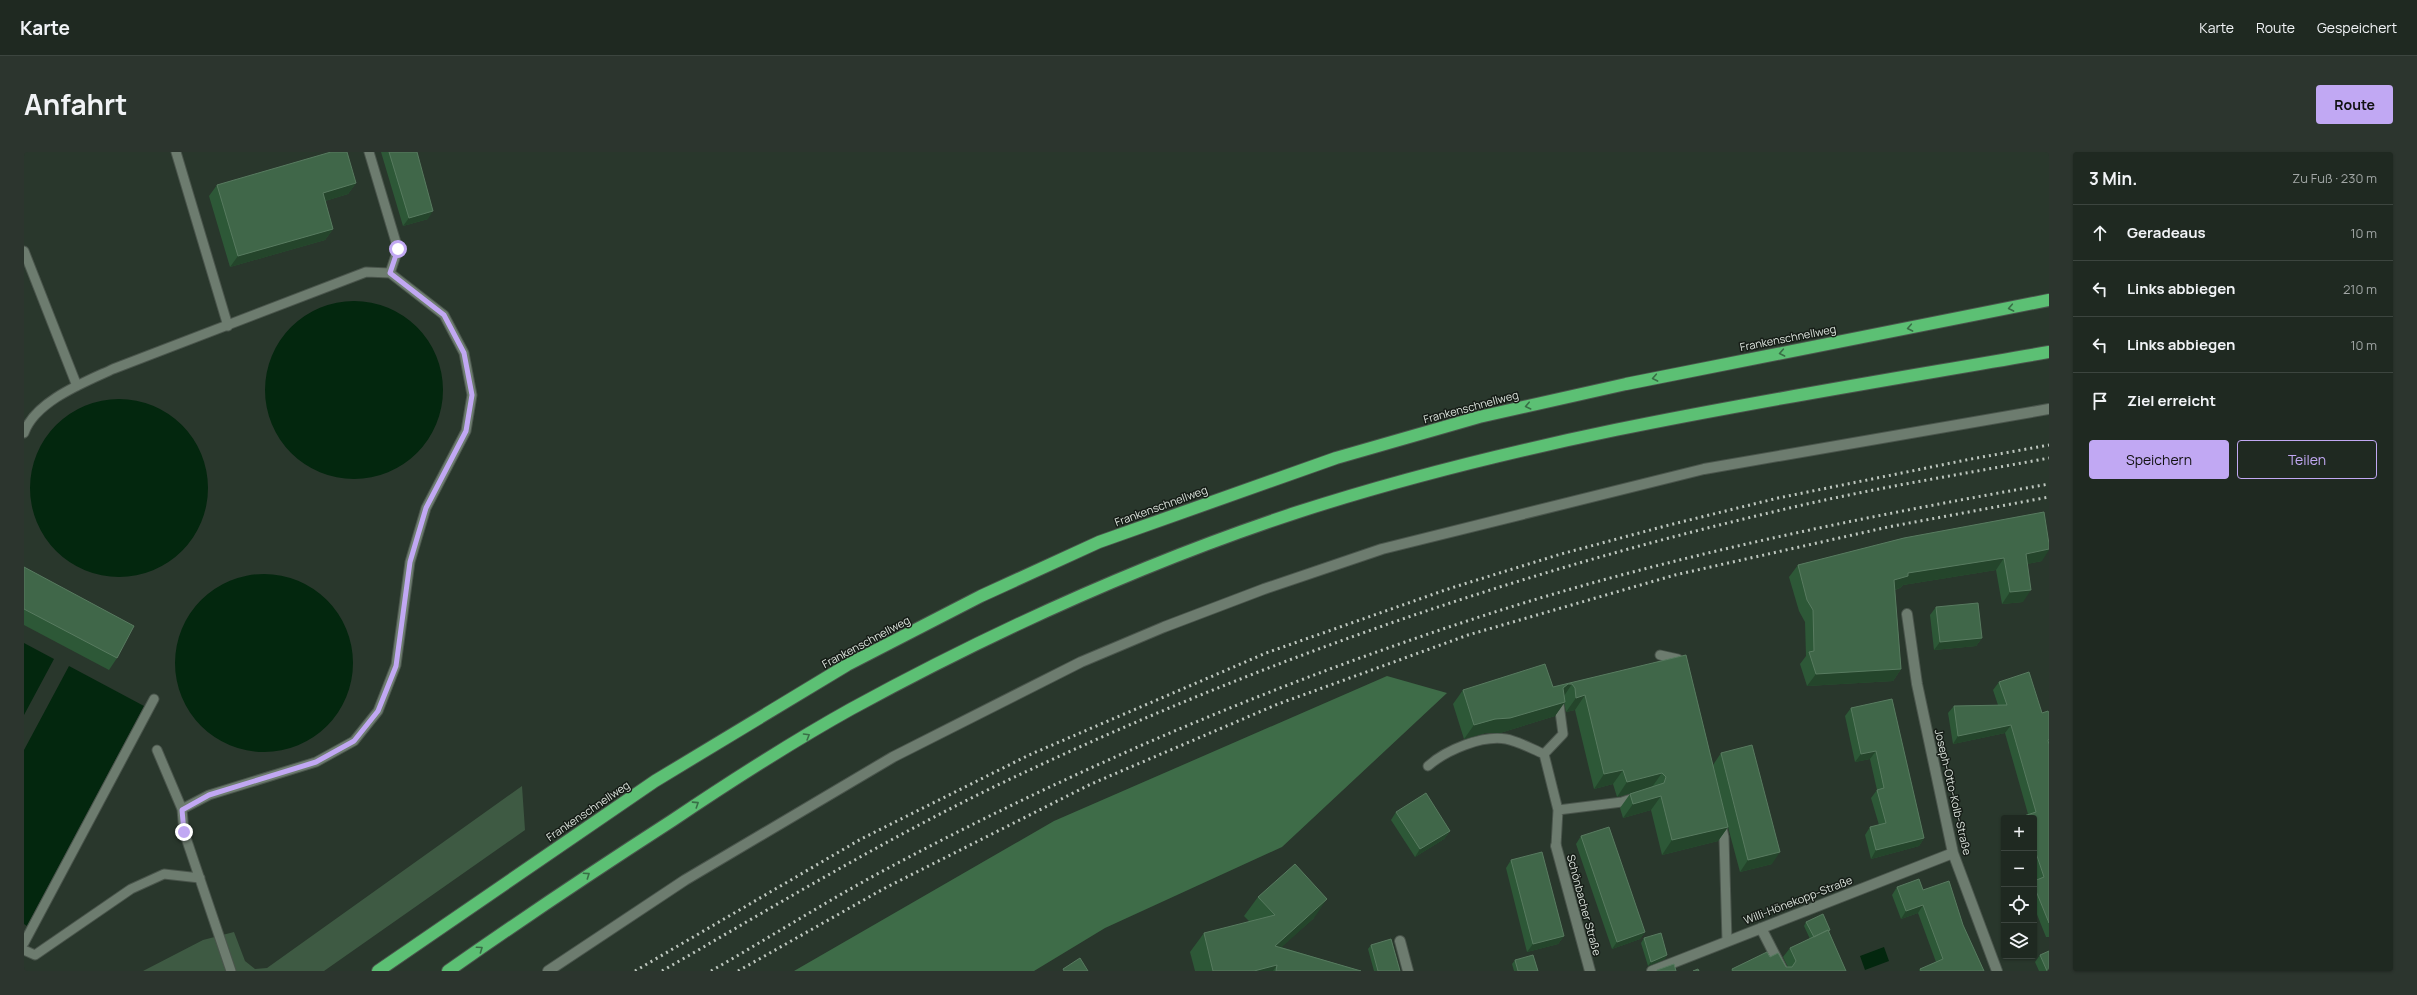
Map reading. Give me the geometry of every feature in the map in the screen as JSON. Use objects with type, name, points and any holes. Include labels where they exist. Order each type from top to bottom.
[{"type":"highway","name":"Frankenschnellweg","points":[[378,971],[655,781],[847,666],[981,596],[1099,542],[1336,458],[1479,417],[1626,384],[2049,300]]},
{"type":"highway","points":[[448,971],[540,907],[745,772],[848,711],[1001,632],[1113,582],[1216,541],[1298,512],[1394,484],[1557,441],[2049,352]]},
{"type":"main road","points":[[548,971],[685,880],[893,757],[1081,662],[1164,627],[1264,589],[1382,549],[1704,469],[2049,409]]},
{"type":"main road","name":"Joseph-Otto-Kolb-Straße","points":[[1907,614],[1917,684],[1953,853],[1996,971]]},
{"type":"main road","name":"Schönbacher Straße","points":[[1556,846],[1590,971]]},
{"type":"main road","name":"Willi-Hönekopp-Straße","points":[[1652,971],[1953,853]]},
{"type":"main road","points":[[1761,928],[1783,971]]},
{"type":"main road","points":[[1400,941],[1408,971]]},
{"type":"lane","points":[[176,152],[228,326]]},
{"type":"lane","points":[[369,152],[398,249],[390,273]]},
{"type":"lane","points":[[24,251],[77,386]]},
{"type":"lane","points":[[24,433],[26,426],[45,405],[77,386],[113,369],[366,272],[390,273],[444,315],[464,353],[472,395],[466,431],[426,508],[410,562],[396,666],[378,711],[354,741],[316,762],[209,795],[182,810]]},
{"type":"lane","points":[[1660,655],[1678,659],[1682,664],[1686,679]]},
{"type":"lane","points":[[24,944],[154,699]]},
{"type":"lane","points":[[1544,754],[1563,734],[1559,704]]},
{"type":"lane","points":[[1428,766],[1439,756],[1452,749],[1487,739],[1506,739],[1544,754]]},
{"type":"lane","points":[[157,750],[182,810],[184,832],[231,971]]},
{"type":"lane","points":[[1544,754],[1558,810],[1556,846]]},
{"type":"lane","points":[[1558,810],[1622,802],[1643,795]]},
{"type":"lane","points":[[1719,814],[1724,837],[1726,941]]},
{"type":"lane","points":[[24,950],[35,955],[130,889],[164,874],[200,878]]},
{"type":"shaded area","points":[[345,301],[363,301],[396,311],[411,321],[423,333],[433,348],[439,364],[443,381],[443,399],[439,416],[433,432],[423,447],[411,459],[396,469],[380,475],[363,479],[345,479],[312,469],[297,459],[285,447],[275,432],[269,416],[265,399],[265,381],[275,348],[285,333],[297,321],[312,311],[328,305]]},
{"type":"shaded area","points":[[110,399],[128,399],[161,409],[176,419],[188,431],[198,446],[204,462],[208,479],[208,497],[204,514],[198,530],[188,545],[176,557],[161,567],[145,573],[128,577],[110,577],[77,567],[62,557],[50,545],[40,530],[34,514],[30,497],[30,479],[40,446],[50,431],[62,419],[77,409],[93,403]]},
{"type":"shaded area","points":[[255,574],[273,574],[306,584],[321,594],[333,606],[343,621],[349,637],[353,654],[353,672],[349,689],[343,705],[333,720],[321,732],[306,742],[290,748],[273,752],[255,752],[222,742],[207,732],[195,720],[185,705],[179,689],[175,672],[175,654],[185,621],[195,606],[207,594],[222,584],[238,578]]},
{"type":"shaded area","points":[[24,643],[54,659],[24,715]]},
{"type":"shaded area","points":[[69,666],[144,706],[27,926],[24,924],[24,750]]},
{"type":"shaded area","points":[[1387,676],[1447,693],[1282,847],[1105,928],[1034,971],[794,971],[1054,821]]},
{"type":"shaded area","points":[[522,786],[525,830],[324,971],[143,971],[203,940],[234,932],[245,961],[255,969],[267,968]]},
{"type":"shaded area","points":[[1884,947],[1889,961],[1865,970],[1860,956]]},
{"type":"building","points":[[331,152],[347,152],[356,183],[323,193],[333,229],[238,256],[217,185]]},
{"type":"building","points":[[389,152],[417,152],[433,211],[409,218]]},
{"type":"building","points":[[2044,512],[2049,549],[2026,554],[2031,590],[2010,592],[2004,558],[1908,573],[1908,576],[1894,580],[1901,669],[1816,674],[1809,652],[1814,651],[1813,610],[1807,600],[1798,565],[1904,538]]},
{"type":"building","points":[[24,567],[134,626],[117,658],[24,609]]},
{"type":"building","points":[[1978,603],[1982,638],[1940,642],[1936,607]]},
{"type":"building","points":[[1686,655],[1728,827],[1672,840],[1661,796],[1633,804],[1630,794],[1664,783],[1666,777],[1662,773],[1627,782],[1623,770],[1604,774],[1585,695],[1576,698],[1575,688],[1572,684],[1568,684],[1563,688],[1565,702],[1510,718],[1495,719],[1474,725],[1463,690],[1545,664],[1553,687]]},
{"type":"building","points":[[2029,672],[2042,713],[2048,711],[2049,713],[2049,923],[2037,893],[2037,880],[2044,877],[2037,856],[2037,815],[2027,815],[2036,812],[2011,725],[1958,736],[1954,706],[2007,705],[1999,682]]},
{"type":"building","points":[[1892,699],[1924,838],[1876,850],[1870,827],[1886,823],[1877,790],[1884,788],[1876,751],[1861,754],[1851,708]]},
{"type":"building","points":[[1752,745],[1780,852],[1748,860],[1721,753]]},
{"type":"building","points":[[1426,793],[1450,831],[1420,849],[1396,812]]},
{"type":"building","points":[[1609,827],[1645,932],[1617,942],[1581,836]]},
{"type":"building","points":[[1542,852],[1564,936],[1533,944],[1511,860]]},
{"type":"building","points":[[1295,864],[1327,899],[1275,946],[1361,971],[1276,971],[1277,965],[1254,971],[1213,971],[1204,933],[1275,915],[1258,897]]},
{"type":"building","points":[[1919,879],[1923,890],[1949,881],[1963,925],[1984,971],[1921,971],[1920,969],[1943,959],[1923,905],[1906,911],[1897,887]]},
{"type":"building","points":[[1823,914],[1830,930],[1814,937],[1806,922]]},
{"type":"building","points":[[1828,930],[1846,971],[1733,971],[1732,969],[1767,952],[1770,957],[1778,953],[1786,967],[1792,967],[1796,961],[1790,948]]},
{"type":"building","points":[[1661,933],[1667,955],[1651,962],[1644,938]]},
{"type":"building","points":[[1391,939],[1400,971],[1378,971],[1371,945]]},
{"type":"building","points":[[2049,951],[2049,971],[2047,971],[2040,955]]},
{"type":"building","points":[[1533,955],[1538,971],[1518,971],[1515,960]]},
{"type":"building","points":[[1080,958],[1088,971],[1064,971],[1063,969]]},
{"type":"building","points":[[1674,964],[1676,971],[1657,971],[1657,970]]},
{"type":"railway","points":[[635,971],[861,839],[1029,755],[1266,653],[1451,588],[1561,554],[1669,525],[1778,498],[1971,459],[2049,445]]},
{"type":"railway","points":[[662,971],[847,864],[988,790],[1126,727],[1216,689],[1308,653],[1493,589],[1682,535],[1811,503],[2049,458]]},
{"type":"railway","points":[[711,971],[879,873],[1020,801],[1165,735],[1312,676],[1386,649],[1533,600],[1679,560],[1826,526],[2049,484]]},
{"type":"railway","points":[[738,971],[885,888],[1091,784],[1278,704],[1468,635],[1675,575],[1888,527],[2049,497]]},
{"type":"route","points":[[184,832],[182,810],[209,795],[316,762],[354,741],[378,711],[396,666],[410,562],[426,508],[466,431],[472,395],[464,353],[444,315],[390,273],[398,249]]}]
